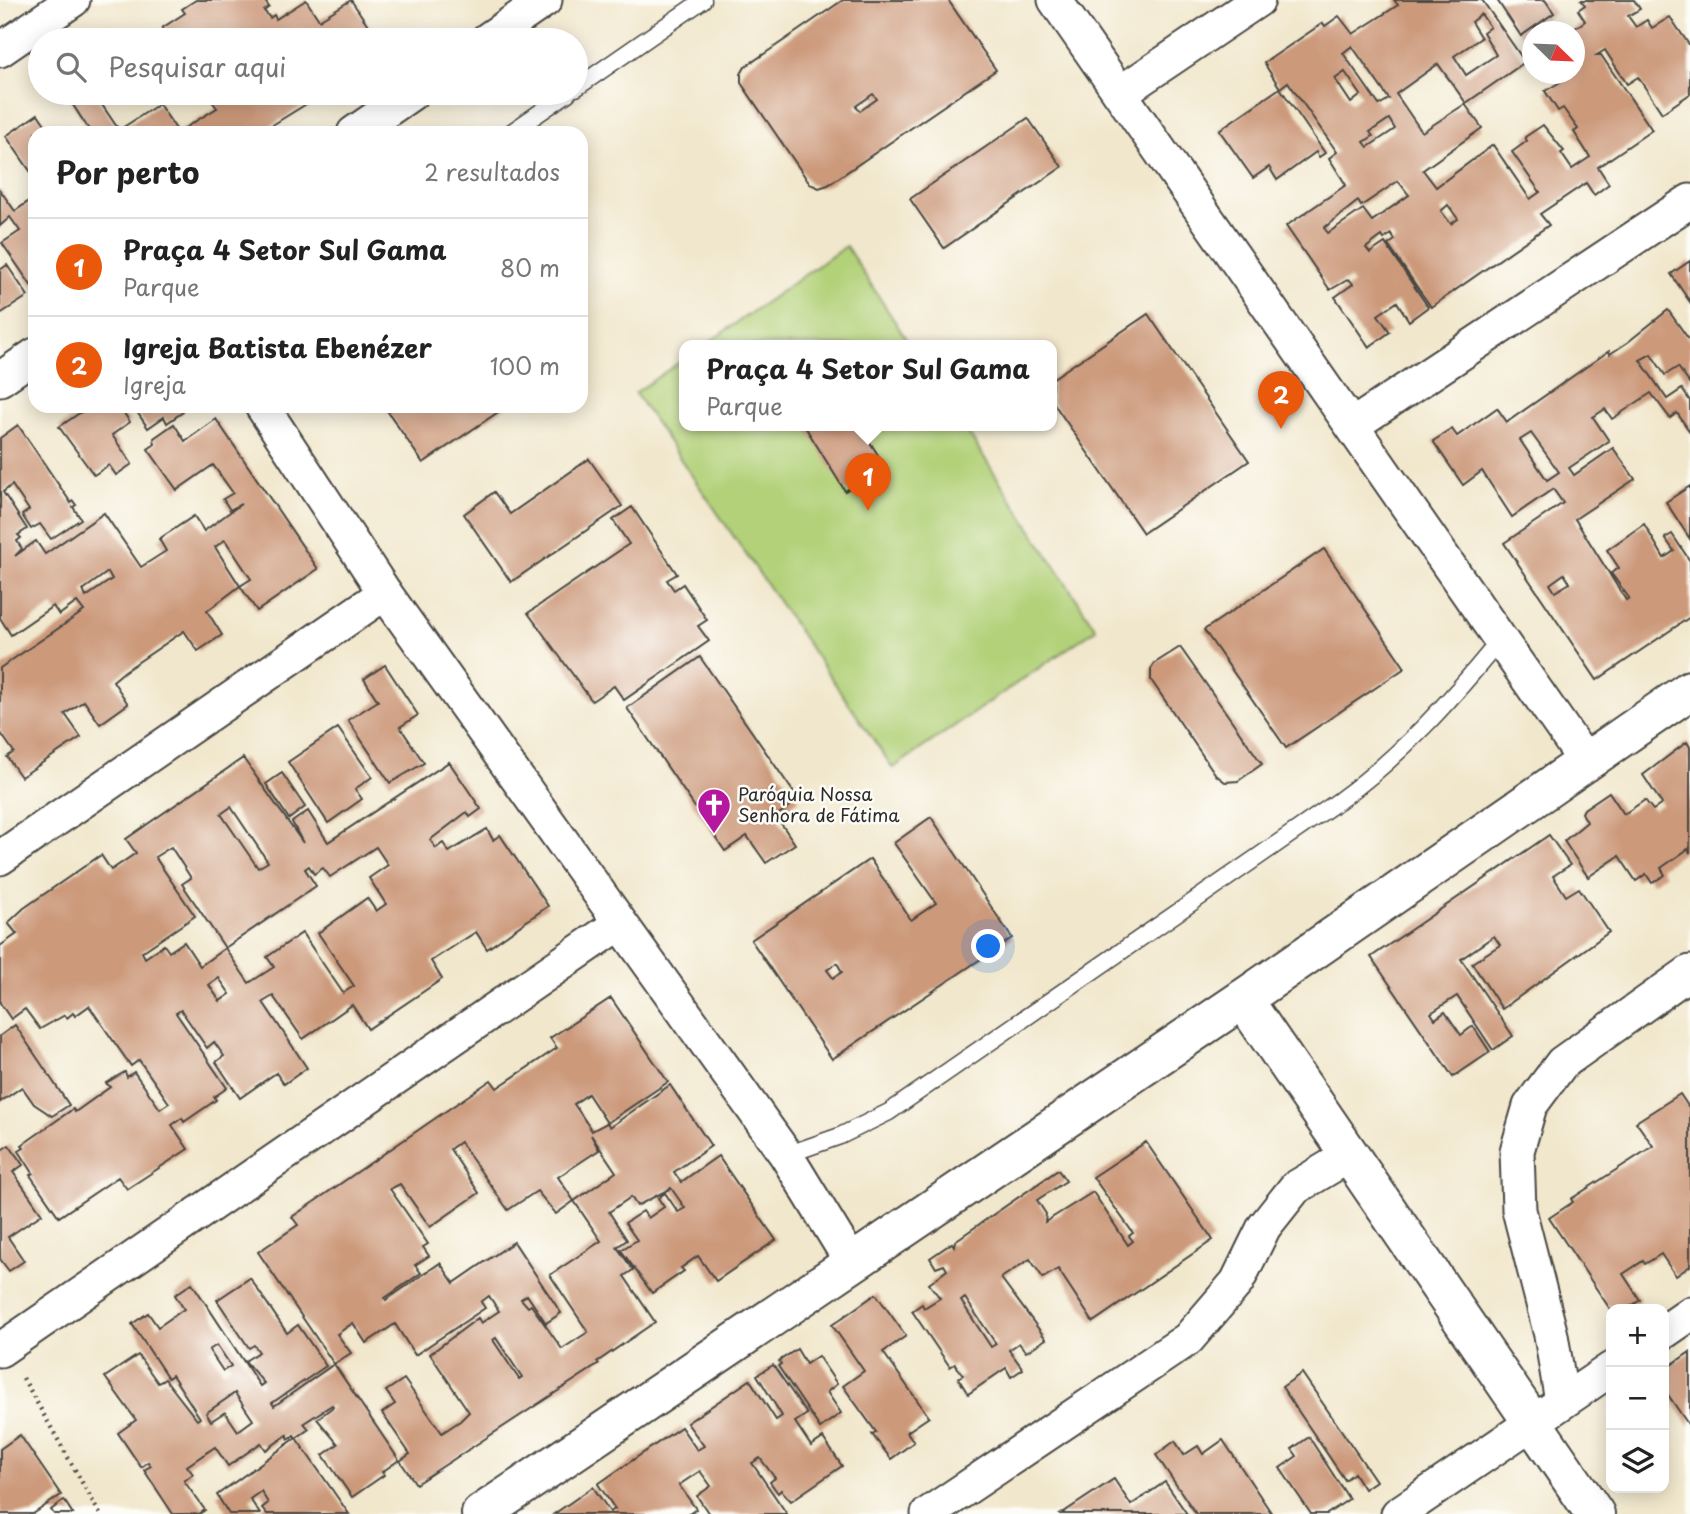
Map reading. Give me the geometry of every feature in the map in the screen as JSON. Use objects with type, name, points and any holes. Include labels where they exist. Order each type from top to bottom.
[{"type":"street","points":[[32,28],[73,0]]},
{"type":"street","points":[[504,28],[544,0]]},
{"type":"street","points":[[1055,0],[1585,761]]},
{"type":"street","points":[[1120,93],[1258,0]]},
{"type":"street","points":[[0,50],[28,31]]},
{"type":"street","points":[[364,126],[395,105]]},
{"type":"street","points":[[1353,425],[1690,201]]},
{"type":"street","points":[[0,379],[28,360]]},
{"type":"street","points":[[267,413],[384,593],[786,1156],[852,1263]]},
{"type":"street","points":[[0,858],[384,593]]},
{"type":"street","points":[[481,1514],[1243,999],[1690,690]]},
{"type":"street","points":[[3,1348],[619,924]]},
{"type":"street","points":[[1548,1412],[1550,1335],[1519,1210],[1517,1151],[1530,1106],[1562,1063],[1690,972]]},
{"type":"street","points":[[1243,999],[1350,1155],[1548,1412],[1595,1514]]},
{"type":"street","points":[[928,1514],[1188,1339],[1237,1282],[1264,1227],[1295,1188],[1350,1155]]},
{"type":"street","points":[[1669,1329],[1690,1314]]},
{"type":"street","points":[[1398,1514],[1606,1371]]},
{"type":"lane","points":[[588,80],[703,0]]},
{"type":"lane","points":[[520,126],[551,105]]},
{"type":"lane","points":[[786,1156],[840,1136],[889,1112],[1340,800],[1373,776],[1441,713],[1499,641]]},
{"type":"path","points":[[3,1348],[100,1514]]},
{"type":"green space","points":[[846,246],[907,340],[712,340]]},
{"type":"green space","points":[[679,362],[679,431],[967,431],[1096,629],[893,768],[635,393]]},
{"type":"building","points":[[196,0],[264,0],[269,7],[264,11],[270,18],[274,15],[276,19],[306,0],[319,20],[351,0],[370,28],[162,28],[185,13],[182,9]]},
{"type":"building","points":[[843,0],[948,0],[996,70],[828,185],[819,188],[810,184],[741,83],[741,74],[745,67]],"holes":[[[873,94],[877,99],[860,111],[856,106]]]},
{"type":"building","points":[[1394,0],[1482,0],[1522,58],[1522,64],[1466,103],[1438,64],[1396,94],[1422,132],[1465,104],[1482,128],[1423,170],[1436,187],[1493,145],[1530,199],[1540,192],[1512,152],[1527,141],[1525,137],[1543,125],[1564,151],[1561,153],[1572,169],[1590,157],[1574,132],[1578,129],[1563,108],[1558,111],[1545,91],[1557,84],[1585,84],[1585,21],[1578,10],[1585,5],[1581,0],[1634,0],[1640,9],[1628,16],[1636,27],[1647,20],[1652,28],[1670,17],[1690,46],[1690,94],[1662,113],[1638,77],[1627,84],[1605,50],[1597,55],[1601,55],[1652,130],[1598,167],[1609,184],[1594,195],[1586,183],[1540,214],[1549,225],[1431,307],[1388,245],[1395,240],[1391,234],[1384,239],[1382,236],[1366,248],[1370,253],[1385,243],[1428,307],[1409,321],[1397,302],[1378,315],[1390,332],[1369,347],[1335,297],[1353,284],[1349,279],[1330,290],[1286,226],[1346,185],[1329,158],[1337,152],[1288,82],[1280,88],[1264,63],[1323,23],[1325,26],[1339,16],[1353,34],[1398,5]],"holes":[[[1481,14],[1490,27],[1483,32],[1496,55],[1466,75],[1454,56],[1481,38],[1471,22]],[[1352,46],[1389,99],[1379,105],[1343,53]],[[1345,72],[1361,95],[1351,103],[1335,79]],[[1389,119],[1395,129],[1368,147],[1364,142],[1373,136],[1370,132]],[[1398,181],[1409,195],[1372,221],[1363,209],[1328,233],[1324,228],[1358,201],[1361,206]],[[1448,205],[1458,219],[1451,224],[1441,211]]]},
{"type":"building","points":[[1497,0],[1545,0],[1554,13],[1543,21],[1522,21],[1521,36]]},
{"type":"building","points":[[1280,88],[1325,153],[1319,157],[1316,152],[1277,180],[1269,167],[1253,178],[1219,130]]},
{"type":"building","points":[[73,105],[102,105],[116,126],[87,126]]},
{"type":"building","points":[[157,105],[174,126],[125,126]]},
{"type":"building","points":[[215,105],[305,105],[271,126],[188,126],[217,108]]},
{"type":"building","points":[[38,114],[46,126],[28,126],[28,168],[6,136]]},
{"type":"building","points":[[1028,118],[1062,167],[944,248],[910,199]]},
{"type":"building","points":[[0,190],[15,211],[28,202],[28,281],[2,243],[20,231],[10,217],[0,226]]},
{"type":"building","points":[[1690,261],[1690,302],[1671,274]]},
{"type":"building","points":[[7,265],[28,296],[0,314],[0,270]]},
{"type":"building","points":[[1668,310],[1690,341],[1690,384],[1678,367],[1665,375],[1651,354],[1640,360],[1667,399],[1682,389],[1690,401],[1690,432],[1677,413],[1670,418],[1651,393],[1612,419],[1605,409],[1593,417],[1609,441],[1569,468],[1574,475],[1613,448],[1635,479],[1575,519],[1626,600],[1629,598],[1611,573],[1619,568],[1607,550],[1644,524],[1664,558],[1674,551],[1665,538],[1672,534],[1690,561],[1690,617],[1597,680],[1504,543],[1563,503],[1553,489],[1512,517],[1482,471],[1463,485],[1433,441],[1452,429],[1457,436],[1497,408],[1507,422],[1609,351],[1610,354]],"holes":[[[1531,433],[1559,472],[1547,480],[1520,440]],[[1564,574],[1570,583],[1555,592],[1550,584]]]},
{"type":"building","points":[[1148,314],[1249,461],[1143,533],[1057,408],[1057,376]]},
{"type":"building","points":[[80,413],[124,413],[130,422],[112,435],[132,464],[116,475],[109,465],[94,475],[59,427]]},
{"type":"building","points":[[138,413],[182,413],[167,423],[164,417],[148,428]]},
{"type":"building","points":[[389,413],[497,413],[423,463]]},
{"type":"building","points":[[216,419],[318,569],[257,611],[240,586],[207,611],[222,635],[198,651],[184,631],[125,671],[113,681],[128,704],[100,724],[84,701],[65,714],[81,737],[21,777],[7,757],[14,752],[0,732],[0,668],[84,611],[77,602],[59,615],[53,606],[11,635],[0,618],[0,438],[18,425],[71,503],[73,501],[76,505],[73,507],[81,519],[51,539],[40,524],[31,529],[22,515],[29,510],[12,485],[3,492],[27,529],[18,535],[21,538],[17,541],[22,549],[15,556],[36,541],[45,554],[104,513],[141,567],[166,551],[159,539],[194,516],[204,531],[241,504],[230,510],[223,499],[233,493],[213,465],[177,490],[148,449],[155,444],[154,438],[174,424],[185,441]],"holes":[[[225,540],[251,579],[240,586],[215,547]],[[108,572],[112,579],[86,597],[83,590]]]},
{"type":"building","points":[[808,431],[863,431],[885,466],[845,491]]},
{"type":"building","points":[[589,459],[622,506],[511,582],[464,514],[494,492],[510,514]]},
{"type":"building","points":[[1690,486],[1690,539],[1666,502]]},
{"type":"building","points":[[632,507],[677,574],[667,580],[674,590],[683,584],[707,620],[698,626],[709,641],[624,700],[614,686],[592,701],[528,613],[629,544],[613,520]]},
{"type":"building","points":[[1324,549],[1405,668],[1286,748],[1204,630]]},
{"type":"building","points":[[1180,647],[1262,764],[1238,781],[1225,782],[1216,775],[1151,680],[1151,669],[1155,663]]},
{"type":"building","points":[[700,657],[799,800],[776,816],[795,844],[766,863],[747,836],[725,851],[627,708]]},
{"type":"building","points":[[385,665],[418,715],[400,727],[424,763],[390,783],[348,720],[378,701],[364,679]]},
{"type":"building","points":[[338,728],[372,777],[355,789],[362,799],[328,823],[288,762]]},
{"type":"building","points":[[1687,742],[1690,747],[1690,853],[1688,849],[1661,868],[1665,875],[1652,883],[1646,874],[1636,881],[1619,856],[1588,877],[1564,841],[1587,822],[1582,813],[1584,809],[1609,792],[1624,814],[1645,800],[1653,810],[1662,804],[1643,775]]},
{"type":"building","points":[[243,758],[303,843],[292,822],[308,811],[328,842],[449,762],[481,809],[470,817],[467,812],[430,840],[436,848],[443,843],[449,852],[487,829],[493,840],[500,835],[548,906],[487,949],[476,932],[431,961],[442,979],[368,1029],[352,1005],[303,1039],[273,996],[263,1002],[307,1068],[284,1084],[276,1073],[240,1098],[216,1062],[224,1056],[214,1042],[207,1048],[181,1010],[176,1013],[227,1088],[214,1097],[216,1100],[184,1122],[182,1118],[172,1125],[188,1149],[127,1189],[118,1177],[59,1217],[30,1175],[33,1173],[19,1151],[24,1148],[22,1145],[73,1109],[75,1112],[110,1087],[106,1083],[125,1072],[127,1077],[134,1072],[160,1109],[169,1103],[139,1060],[131,1066],[89,1006],[75,1016],[73,1013],[67,1018],[65,1015],[40,1029],[25,1009],[11,1019],[0,1003],[0,946],[17,934],[8,923],[24,908],[101,855],[111,870],[136,853],[126,839]],"holes":[[[231,807],[268,862],[258,868],[221,814]],[[171,847],[191,878],[182,884],[225,948],[200,966],[184,942],[169,952],[164,945],[145,958],[142,952],[195,916],[155,857]],[[376,847],[388,865],[369,878],[386,904],[376,911],[367,898],[318,933],[354,986],[343,993],[302,933],[267,957],[274,967],[249,983],[225,948],[316,886],[305,869],[309,866],[314,874],[323,868],[330,877]],[[219,978],[230,994],[220,1001],[209,985]]]},
{"type":"building","points":[[282,773],[305,807],[289,819],[266,784]]},
{"type":"building","points":[[931,817],[1012,938],[832,1059],[751,940],[870,859],[911,920],[936,903],[894,843]],"holes":[[[837,963],[842,972],[833,978],[827,970]]]},
{"type":"building","points":[[1549,835],[1570,865],[1553,876],[1566,896],[1579,888],[1609,932],[1502,1009],[1472,963],[1500,945],[1494,936],[1461,959],[1513,1036],[1493,1050],[1457,996],[1431,1013],[1435,1019],[1445,1012],[1461,1035],[1473,1026],[1490,1052],[1453,1077],[1371,957]]},
{"type":"building","points":[[611,998],[668,1082],[607,1123],[610,1127],[670,1085],[711,1146],[674,1172],[681,1182],[718,1156],[776,1240],[716,1281],[698,1256],[681,1268],[684,1271],[652,1293],[621,1250],[637,1240],[625,1223],[643,1211],[648,1218],[664,1207],[658,1198],[665,1193],[678,1212],[685,1208],[671,1188],[637,1206],[631,1197],[609,1212],[627,1240],[617,1247],[633,1270],[624,1276],[655,1322],[597,1362],[599,1364],[416,1484],[400,1461],[410,1454],[382,1413],[395,1404],[386,1391],[404,1379],[442,1433],[460,1421],[469,1412],[430,1354],[478,1318],[481,1323],[499,1311],[489,1296],[481,1302],[485,1308],[415,1355],[395,1324],[366,1343],[353,1323],[337,1334],[351,1353],[334,1364],[258,1252],[298,1225],[292,1217],[491,1080],[497,1088],[557,1048],[550,1038]],"holes":[[[588,1094],[607,1123],[592,1131],[574,1104]],[[591,1135],[616,1172],[574,1201],[558,1177],[599,1150]],[[460,1142],[508,1210],[537,1191],[556,1214],[574,1201],[601,1241],[550,1275],[588,1332],[562,1349],[531,1305],[528,1307],[521,1299],[527,1295],[546,1323],[561,1313],[514,1242],[454,1283],[440,1263],[386,1300],[385,1298],[421,1273],[415,1265],[429,1256],[423,1247],[428,1244],[390,1189],[400,1184],[430,1227],[479,1193],[450,1149]],[[496,1338],[522,1377],[519,1379],[493,1340]]]},
{"type":"building","points":[[15,1025],[69,1105],[52,1116],[34,1104],[22,1087],[0,1102],[0,1036]]},
{"type":"building","points":[[1680,1094],[1690,1109],[1690,1266],[1676,1276],[1661,1254],[1645,1264],[1643,1261],[1623,1274],[1640,1300],[1634,1304],[1607,1304],[1549,1218],[1573,1202],[1571,1199],[1653,1146],[1636,1122]]},
{"type":"building","points":[[1146,1142],[1213,1240],[1093,1322],[1058,1269],[1043,1278],[1030,1259],[1001,1278],[1046,1339],[1026,1352],[1019,1343],[1009,1350],[1023,1369],[1011,1377],[1006,1368],[968,1394],[958,1378],[963,1375],[955,1364],[950,1367],[912,1311],[922,1304],[924,1308],[940,1298],[929,1284],[947,1270],[944,1265],[936,1268],[930,1258],[952,1243],[954,1246],[955,1241],[1058,1170],[1066,1181],[1037,1200],[1046,1214],[1045,1222],[1093,1192],[1128,1245],[1133,1241],[1129,1236],[1133,1233],[1093,1177]],"holes":[[[965,1298],[996,1344],[991,1347],[961,1301]]]},
{"type":"building","points":[[9,1145],[23,1165],[13,1172],[42,1214],[8,1237],[24,1261],[9,1271],[0,1259],[0,1151]]},
{"type":"building","points":[[250,1278],[287,1333],[298,1325],[326,1366],[272,1403],[274,1406],[334,1364],[399,1460],[382,1472],[384,1475],[352,1497],[323,1455],[338,1444],[317,1419],[333,1407],[332,1405],[304,1423],[309,1429],[296,1438],[294,1435],[289,1439],[287,1435],[266,1450],[261,1443],[228,1466],[215,1447],[187,1466],[193,1474],[184,1481],[205,1510],[199,1514],[173,1514],[144,1470],[151,1466],[148,1462],[141,1467],[118,1433],[136,1420],[105,1377],[138,1355],[158,1383],[165,1379],[197,1420],[200,1418],[172,1375],[168,1378],[132,1324],[148,1313],[158,1327],[184,1309],[175,1295],[192,1283],[260,1386],[264,1383],[245,1361],[259,1352],[254,1345],[249,1348],[217,1300]],"holes":[[[217,1345],[231,1366],[223,1371],[209,1350]],[[235,1393],[253,1420],[238,1431],[225,1412],[211,1421],[206,1413]]]},
{"type":"building","points":[[876,1294],[906,1336],[883,1352],[929,1417],[907,1432],[914,1442],[891,1459],[872,1434],[876,1432],[843,1386],[864,1371],[832,1325]]},
{"type":"building","points":[[797,1349],[806,1364],[818,1356],[837,1384],[827,1392],[841,1413],[820,1428],[778,1366],[781,1364],[779,1361]]},
{"type":"building","points":[[1690,1352],[1690,1427],[1669,1396],[1669,1367]]},
{"type":"building","points":[[773,1365],[807,1414],[795,1422],[811,1446],[823,1438],[842,1466],[791,1501],[781,1490],[778,1493],[770,1482],[775,1478],[760,1458],[752,1463],[787,1514],[709,1514],[697,1496],[711,1486],[700,1471],[679,1485],[696,1509],[689,1514],[554,1514],[593,1487],[610,1512],[615,1509],[598,1484],[681,1427],[697,1450],[704,1446],[687,1423],[750,1380],[776,1420],[782,1416],[757,1375]]},
{"type":"building","points":[[1302,1373],[1376,1481],[1364,1489],[1354,1473],[1345,1480],[1282,1387]]},
{"type":"building","points":[[20,1435],[61,1495],[33,1514],[0,1514],[0,1449]]},
{"type":"building","points":[[1309,1437],[1349,1499],[1327,1514],[1311,1514],[1280,1468],[1297,1456],[1292,1449]]},
{"type":"building","points":[[296,1438],[349,1514],[267,1514],[262,1508],[268,1503],[261,1491],[250,1499],[260,1514],[229,1514],[217,1495]]},
{"type":"building","points":[[1223,1440],[1272,1514],[1196,1514],[1156,1455],[1175,1441],[1184,1455],[1198,1446],[1203,1454]]},
{"type":"building","points":[[1114,1479],[1131,1505],[1165,1482],[1187,1514],[1061,1514]]},
{"type":"building","points":[[64,1500],[73,1514],[54,1514],[51,1510]]},
{"type":"place","name":"Igreja Batista Ebenézer","points":[[1281,429]]},
{"type":"place","name":"Praça 4 Setor Sul Gama","points":[[868,511]]},
{"type":"place","name":"Paróquia Nossa Senhora de Fátima","points":[[714,835]]}]
